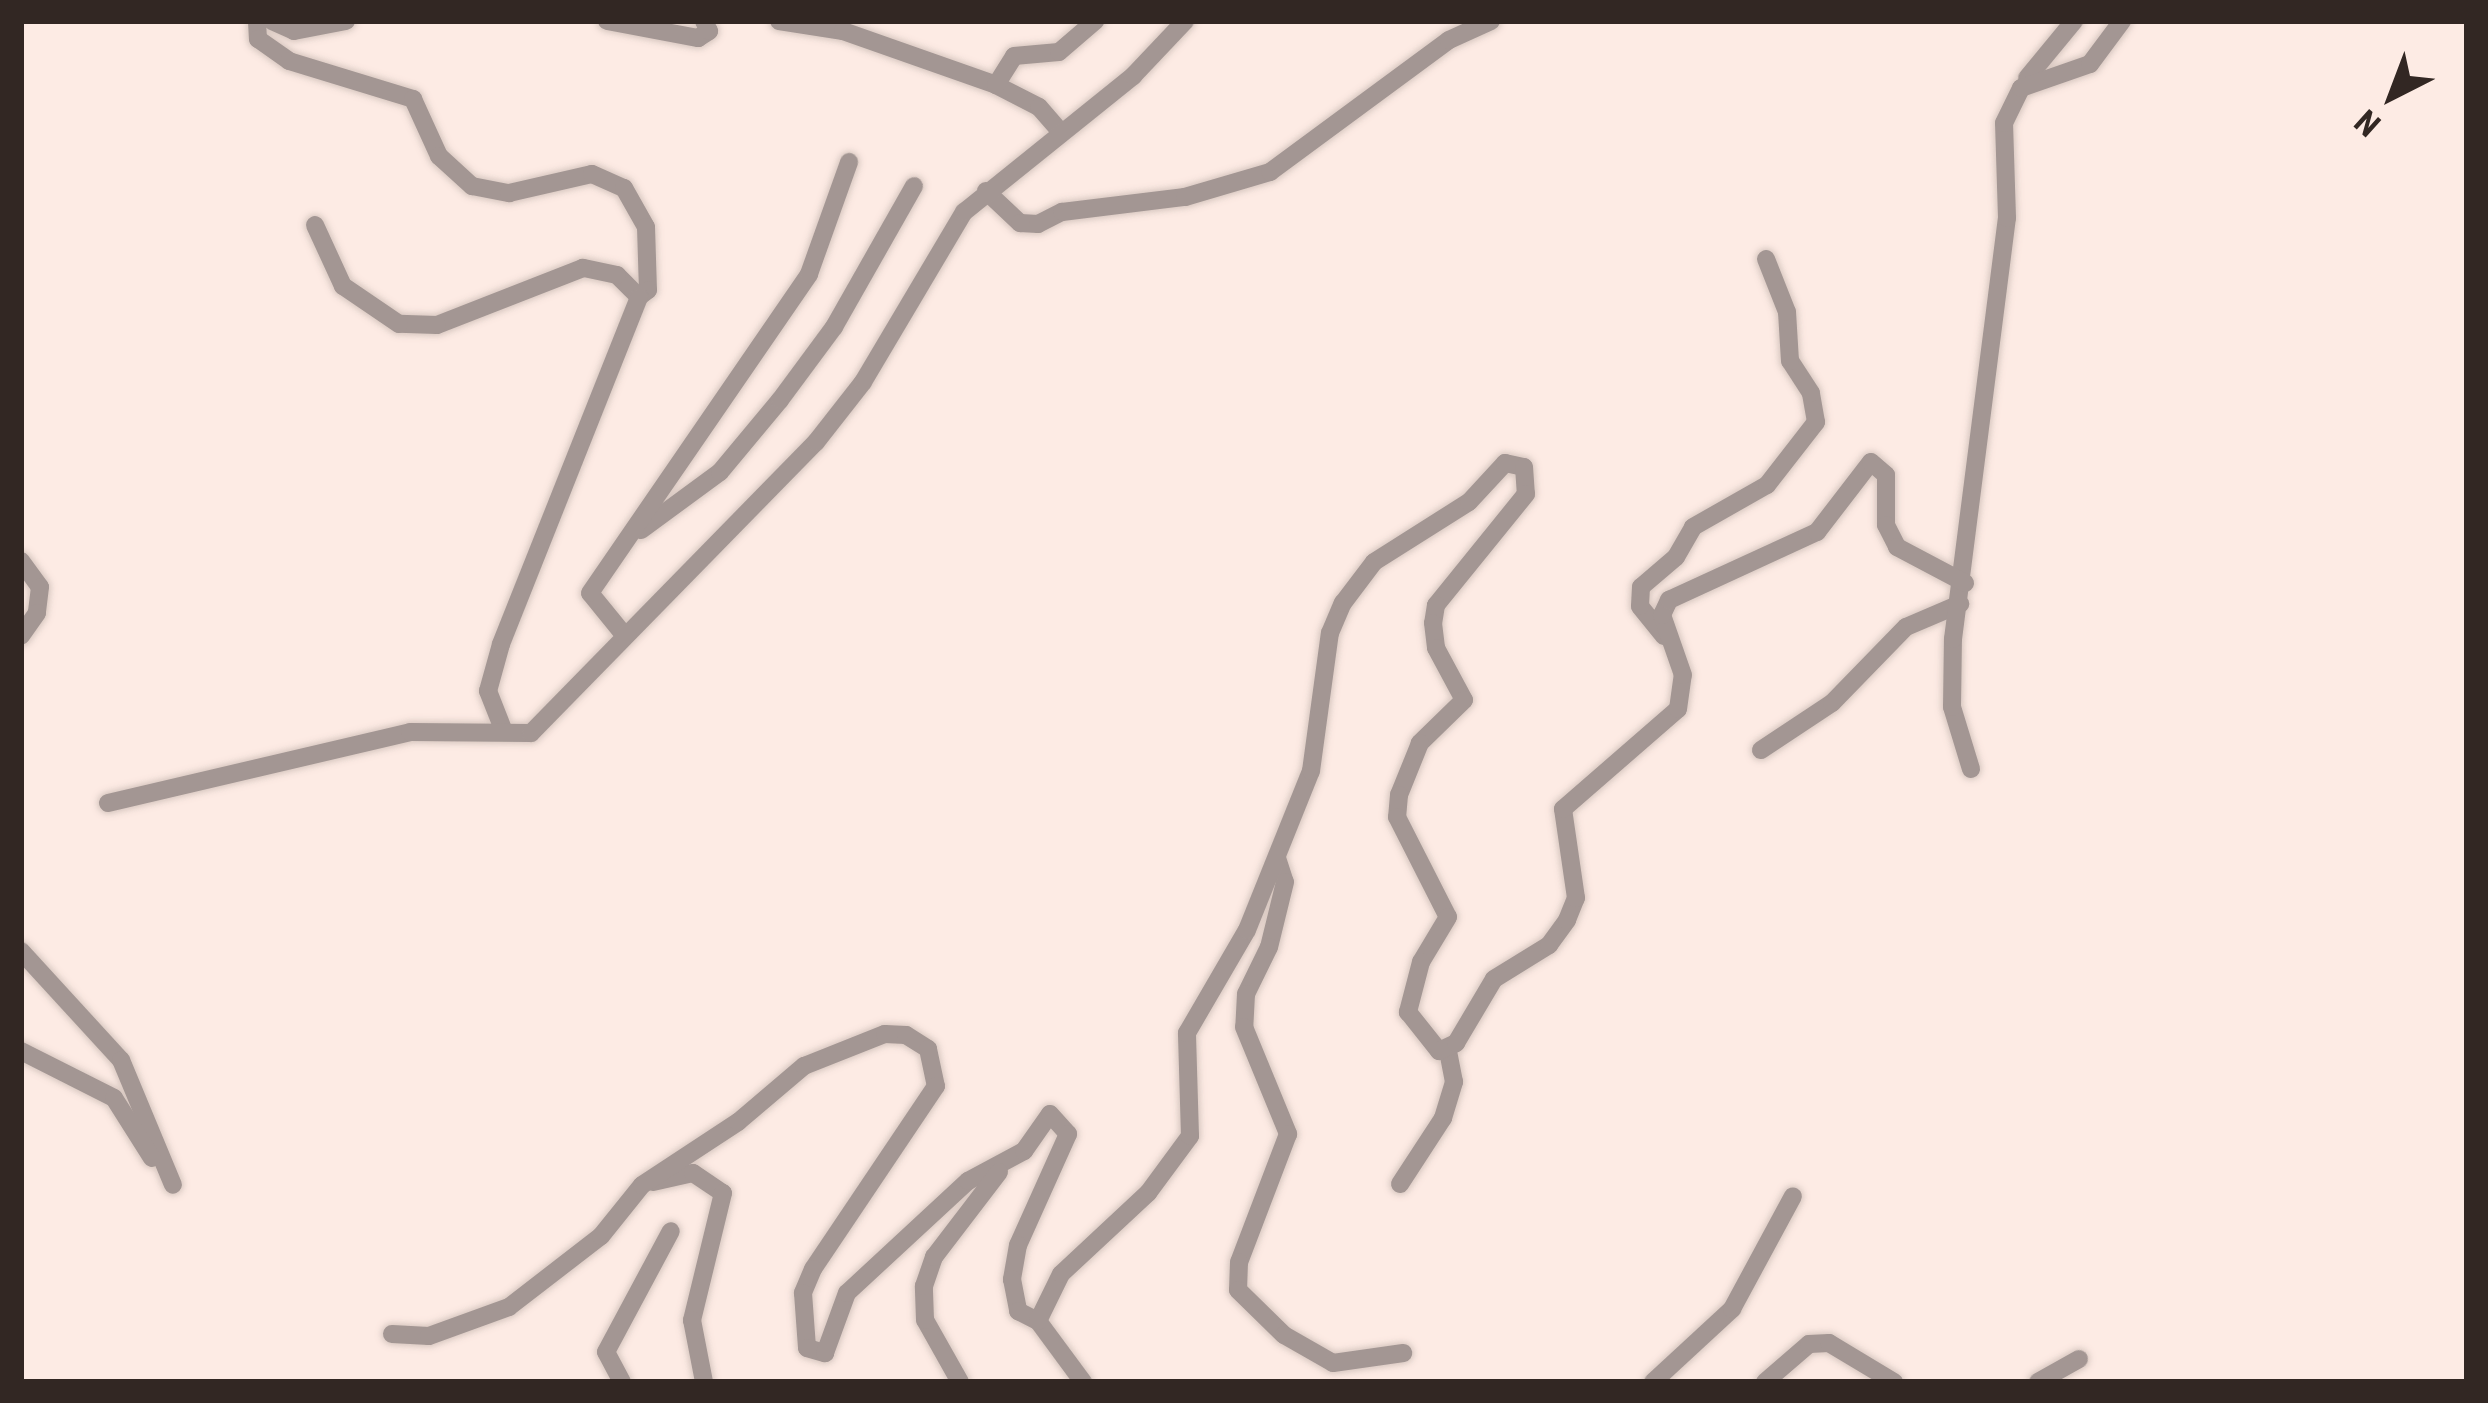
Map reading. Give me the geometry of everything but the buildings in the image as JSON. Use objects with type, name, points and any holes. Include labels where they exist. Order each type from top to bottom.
[{"type":"street","points":[[257,21],[258,39],[289,61],[413,99],[439,156],[472,186],[509,193],[592,174],[624,188],[646,227],[648,290],[639,297],[501,644],[488,691],[502,729]]},
{"type":"street","points":[[272,21],[294,31],[346,21]]},
{"type":"street","points":[[607,21],[698,38],[709,32],[704,21]]},
{"type":"street","points":[[779,21],[843,32],[995,85],[1039,107],[1059,130]]},
{"type":"street","points":[[995,85],[1014,56],[1059,52],[1095,21]]},
{"type":"street","points":[[108,803],[379,737],[502,729],[531,733],[816,442],[862,382],[964,212],[986,191],[1037,158],[1059,130],[1132,76],[1185,21]]},
{"type":"street","points":[[986,191],[1020,223],[1038,224],[1062,212],[1185,197],[1270,172],[1449,40],[1491,21]]},
{"type":"street","points":[[1971,769],[1952,707],[1965,583],[1967,497],[2007,218],[2004,123],[2021,88],[2074,21]]},
{"type":"street","points":[[2021,88],[2090,64],[2122,21]]},
{"type":"street","points":[[625,636],[590,593],[809,274],[849,162]]},
{"type":"street","points":[[628,539],[720,472],[780,400],[834,327],[914,186]]},
{"type":"street","points":[[315,225],[343,286],[399,324],[437,325],[583,268],[609,271],[639,297]]},
{"type":"street","points":[[1400,1184],[1444,1118],[1454,1082],[1448,1050],[1494,980],[1549,945],[1567,920],[1576,898],[1563,808],[1678,710],[1683,675],[1664,637],[1640,605],[1641,586],[1676,556],[1693,527],[1767,485],[1816,422],[1811,393],[1790,361],[1787,312],[1766,259]]},
{"type":"street","points":[[1038,1322],[1061,1274],[1148,1193],[1190,1136],[1187,1033],[1276,859],[1310,771],[1330,633],[1343,603],[1374,562],[1517,462],[1526,494],[1436,605],[1436,648],[1464,700],[1420,742],[1399,795],[1397,817],[1448,917],[1421,962],[1408,1012],[1418,1033],[1448,1050]]},
{"type":"street","points":[[1664,637],[1670,600],[1816,532],[1871,462],[1886,475],[1886,525],[1897,547],[1965,583]]},
{"type":"street","points":[[21,561],[40,587],[37,613],[21,636]]},
{"type":"street","points":[[1761,750],[1832,703],[1906,626],[1960,604]]},
{"type":"street","points":[[1276,859],[1285,882],[1269,947],[1246,994],[1244,1027],[1288,1134],[1239,1262],[1238,1290],[1284,1335],[1333,1363],[1403,1353]]},
{"type":"street","points":[[21,951],[121,1060],[173,1184],[114,1098],[21,1051]]},
{"type":"street","points":[[392,1334],[429,1336],[509,1307],[601,1236],[642,1184],[847,1042],[906,1034],[928,1049],[936,1086],[803,1293],[807,1348],[818,1358],[847,1293],[968,1181],[1002,1168]]},
{"type":"street","points":[[960,1382],[925,1320],[924,1286],[934,1257],[1050,1114],[1063,1120],[1068,1134],[1059,1163],[1018,1246],[1012,1279],[1018,1311],[1038,1322],[1083,1382]]},
{"type":"street","points":[[642,1184],[693,1173],[723,1193],[692,1320],[704,1382]]},
{"type":"street","points":[[1653,1382],[1732,1309],[1793,1196]]},
{"type":"street","points":[[622,1382],[606,1352],[671,1231]]},
{"type":"street","points":[[1765,1382],[1809,1344],[1829,1343],[1894,1382]]},
{"type":"street","points":[[2038,1382],[2079,1359]]}]
